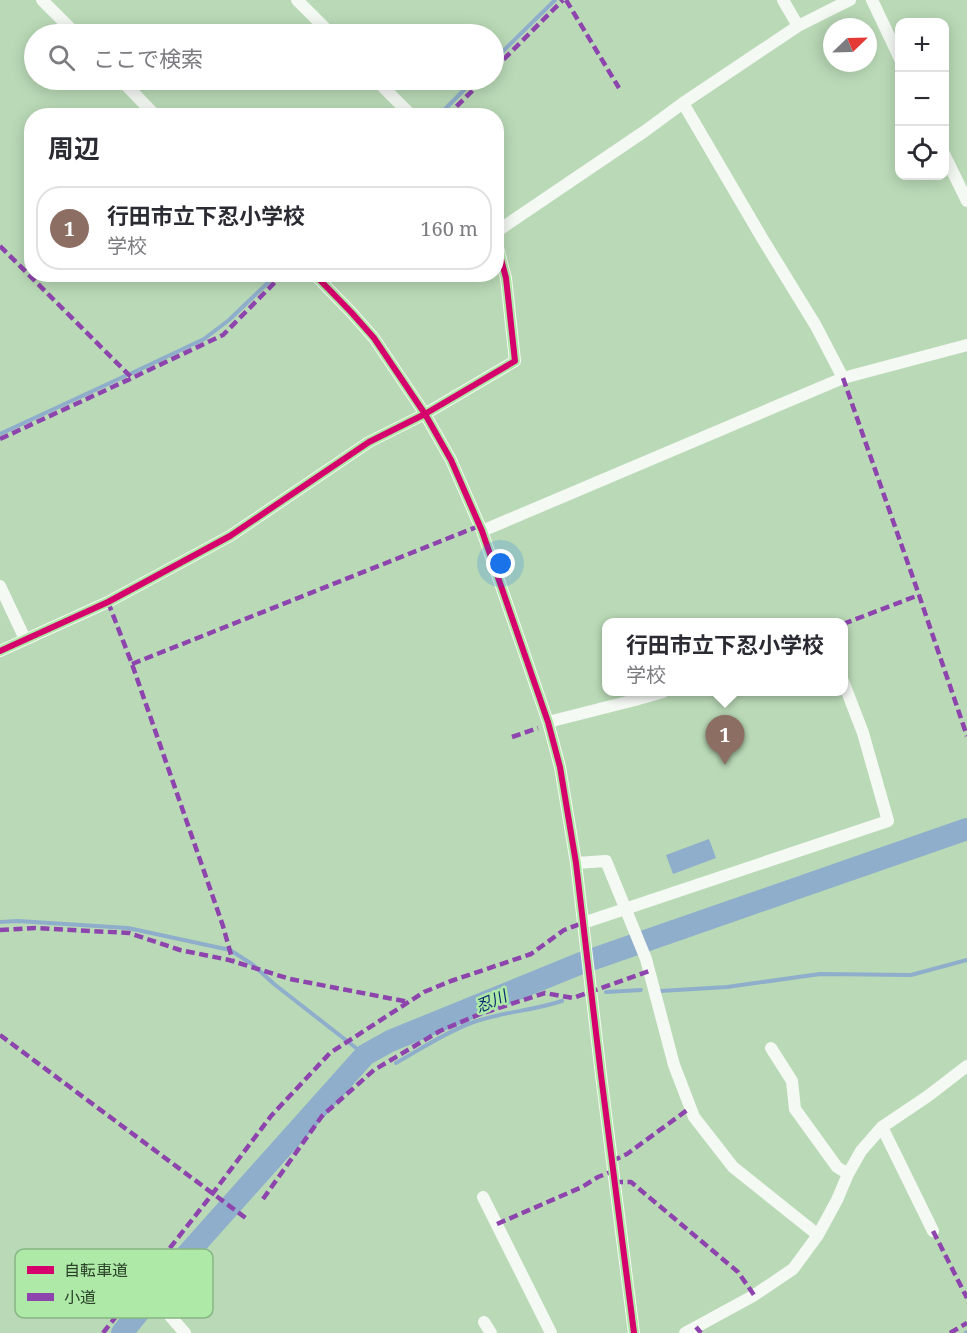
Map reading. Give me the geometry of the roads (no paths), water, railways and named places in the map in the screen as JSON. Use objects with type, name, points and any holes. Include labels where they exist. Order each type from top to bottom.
[{"type":"street","points":[[42,0],[66,24]]},
{"type":"street","points":[[297,0],[321,24]]},
{"type":"street","points":[[783,0],[798,26]]},
{"type":"street","points":[[504,227],[798,26],[850,0]]},
{"type":"street","points":[[872,0],[895,48]]},
{"type":"street","points":[[131,90],[148,108]]},
{"type":"street","points":[[386,90],[404,108]]},
{"type":"street","points":[[683,103],[816,326],[843,378]]},
{"type":"street","points":[[949,163],[967,201]]},
{"type":"street","points":[[0,651],[108,602],[230,536],[369,442],[425,414],[516,361],[504,270]]},
{"type":"street","points":[[322,282],[374,338],[425,414],[451,460],[482,531],[548,723],[560,767],[576,863],[634,1333]]},
{"type":"street","points":[[482,531],[843,378],[967,345]]},
{"type":"street","points":[[1,592],[25,639]]},
{"type":"street","points":[[582,923],[627,912],[888,821],[863,733],[848,694]]},
{"type":"street","points":[[548,723],[649,696]]},
{"type":"street","points":[[576,863],[606,861],[646,959],[674,1065],[694,1116],[733,1167],[818,1235]]},
{"type":"street","points":[[771,1048],[792,1081],[795,1109],[837,1167],[848,1174]]},
{"type":"street","points":[[685,1333],[753,1296],[793,1269],[818,1235],[861,1152],[882,1127],[967,1066]]},
{"type":"street","points":[[882,1127],[933,1231]]},
{"type":"street","points":[[483,1197],[551,1333]]},
{"type":"street","points":[[172,1318],[185,1333]]},
{"type":"water","points":[[709,839],[716,858],[673,874],[666,855]]},
{"type":"waterway","points":[[504,50],[555,0]]},
{"type":"waterway","points":[[446,108],[464,90]]},
{"type":"waterway","points":[[132,373],[204,339],[229,320],[269,282]]},
{"type":"waterway","points":[[0,434],[125,376]]},
{"type":"waterway","name":"忍川","points":[[192,1249],[365,1055],[390,1041],[579,964],[967,829]]},
{"type":"waterway","points":[[0,922],[18,921],[128,928],[230,950],[252,964],[365,1055]]},
{"type":"waterway","points":[[660,991],[727,987],[820,974],[911,975],[967,960]]},
{"type":"waterway","points":[[606,992],[641,990]]},
{"type":"waterway","points":[[396,1063],[442,1036],[471,1023],[562,1001]]},
{"type":"waterway","name":"忍川","points":[[122,1333],[134,1318]]},
{"type":"place","name":"行田市立下忍小学校","points":[[725,765]]}]
